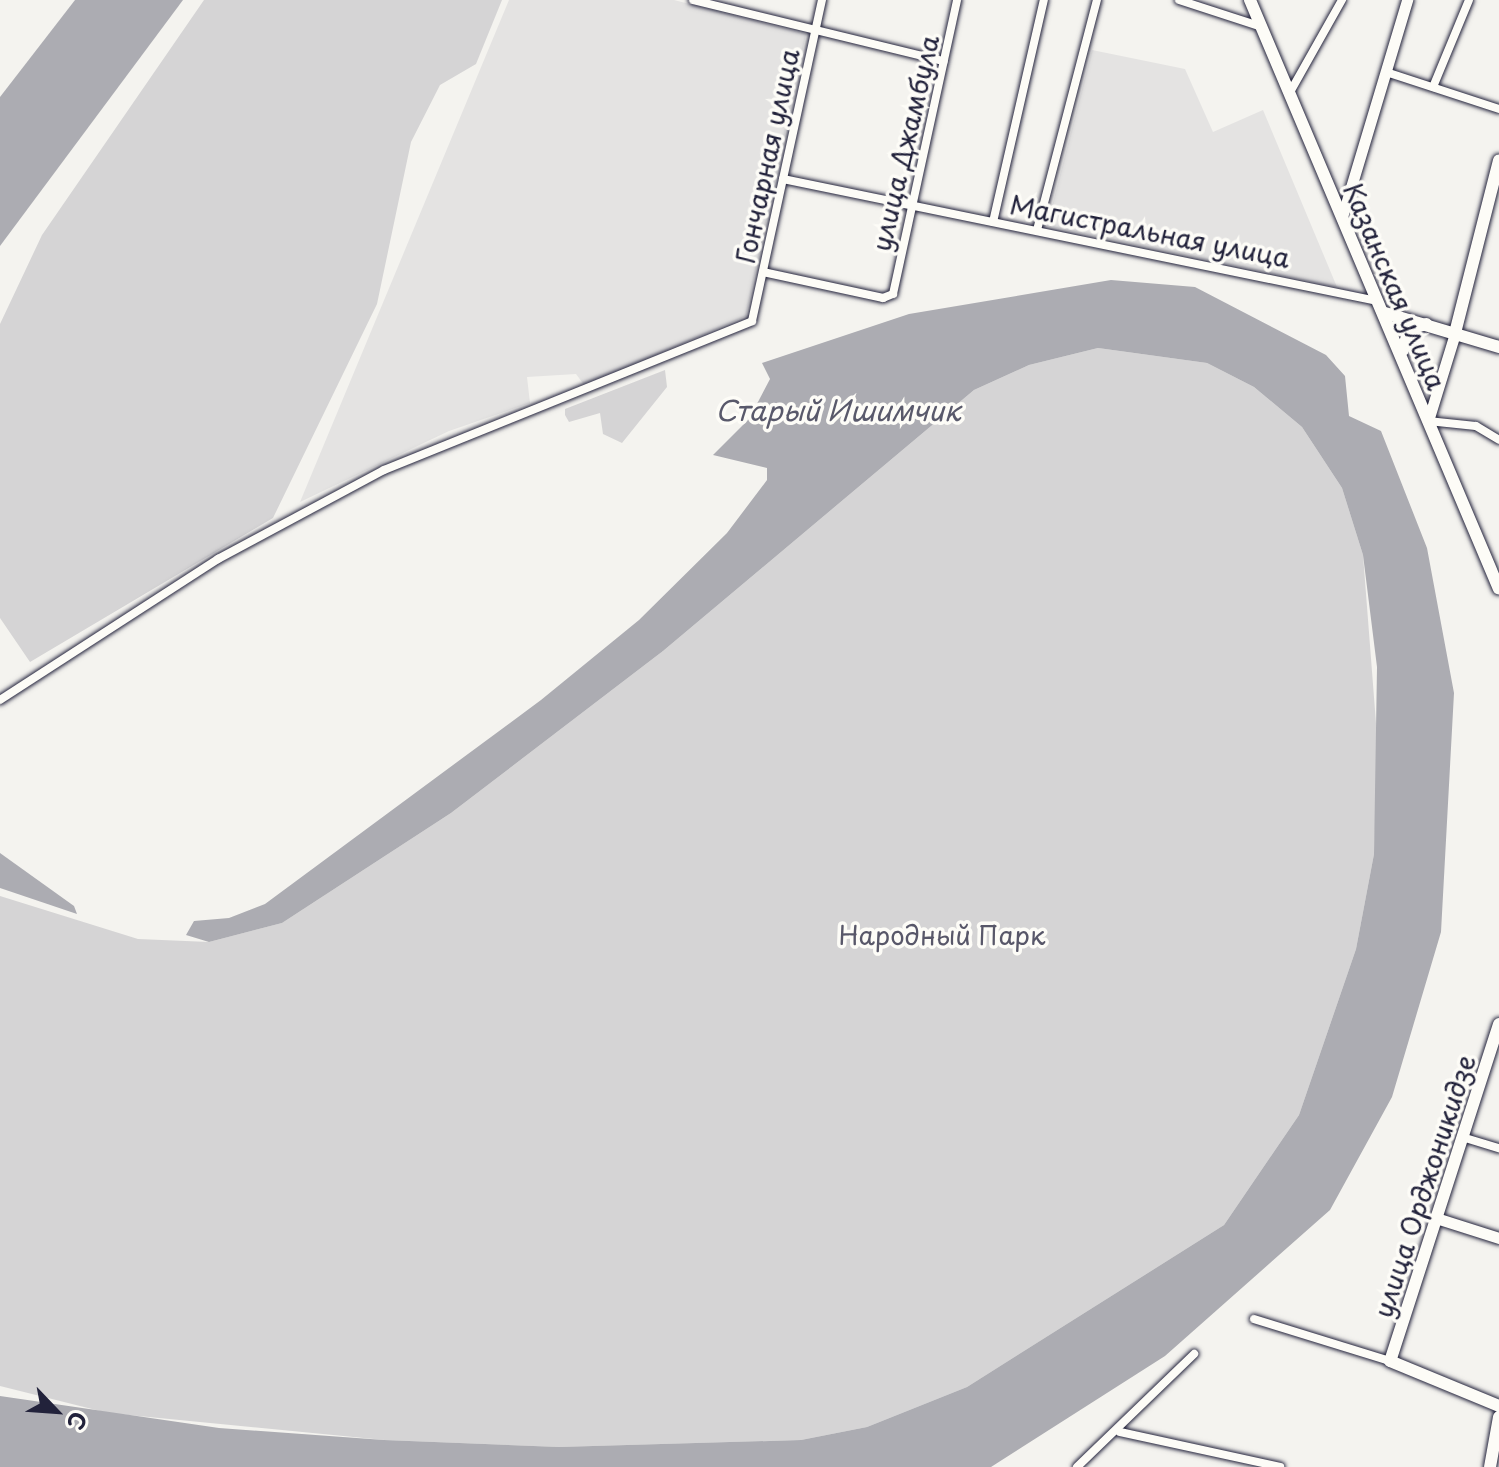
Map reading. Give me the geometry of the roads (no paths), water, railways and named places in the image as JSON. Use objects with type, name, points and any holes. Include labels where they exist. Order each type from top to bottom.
[{"type":"main road","name":"Казанская улица","points":[[1250,0],[1385,313],[1403,363],[1499,589]]},
{"type":"main road","points":[[1342,217],[1407,0]]},
{"type":"main road","points":[[1428,421],[1455,333],[1499,161]]},
{"type":"main road","name":"Магистральная улица","points":[[1385,313],[1499,347]]},
{"type":"main road","points":[[1403,363],[1402,337],[1426,324]]},
{"type":"main road","name":"улица Орджоникидзе","points":[[1390,1361],[1499,1024]]},
{"type":"main road","points":[[1436,1218],[1499,1238]]},
{"type":"main road","points":[[1390,1361],[1499,1406]]},
{"type":"main road","points":[[1490,1467],[1499,1417]]},
{"type":"street","points":[[693,0],[944,61]]},
{"type":"street","name":"Гончарная улица","points":[[0,700],[218,559],[384,470],[752,321],[822,0]]},
{"type":"street","name":"улица Джамбула","points":[[763,272],[883,298],[893,294],[957,0]]},
{"type":"street","points":[[993,222],[1044,0]]},
{"type":"street","points":[[1037,230],[1097,0]]},
{"type":"street","points":[[1179,0],[1263,28]]},
{"type":"street","points":[[1289,94],[1342,0]]},
{"type":"street","points":[[1433,87],[1469,0]]},
{"type":"street","points":[[1386,72],[1499,109]]},
{"type":"street","name":"Магистральная улица","points":[[783,179],[1377,300],[1385,313]]},
{"type":"street","points":[[1428,421],[1476,426],[1499,440]]},
{"type":"street","points":[[1462,1137],[1499,1148]]},
{"type":"street","points":[[1254,1319],[1390,1361]]},
{"type":"street","points":[[1077,1467],[1120,1432],[1194,1354]]},
{"type":"street","points":[[1120,1432],[1280,1467]]},
{"type":"water","points":[[75,0],[183,0],[0,246],[0,97]]},
{"type":"water","name":"Старый Ишимчик","points":[[1111,280],[1195,287],[1326,355],[1345,376],[1349,416],[1381,431],[1427,548],[1454,693],[1441,932],[1392,1097],[1330,1210],[1165,1356],[991,1467],[0,1467],[0,1396],[219,1428],[384,1440],[559,1447],[801,1440],[867,1427],[967,1387],[1224,1225],[1299,1115],[1356,949],[1374,854],[1377,667],[1363,555],[1342,488],[1302,427],[1254,387],[1207,363],[1098,348],[1029,365],[974,390],[663,651],[451,813],[282,923],[209,942],[186,935],[194,921],[229,918],[265,904],[541,700],[639,620],[727,533],[767,480],[767,468],[713,455],[749,419],[770,379],[762,363],[909,314]]},
{"type":"water","points":[[0,853],[74,906],[77,914],[0,888]]},
{"type":"park label","name":"Народный Парк","points":[[942,935]]}]
